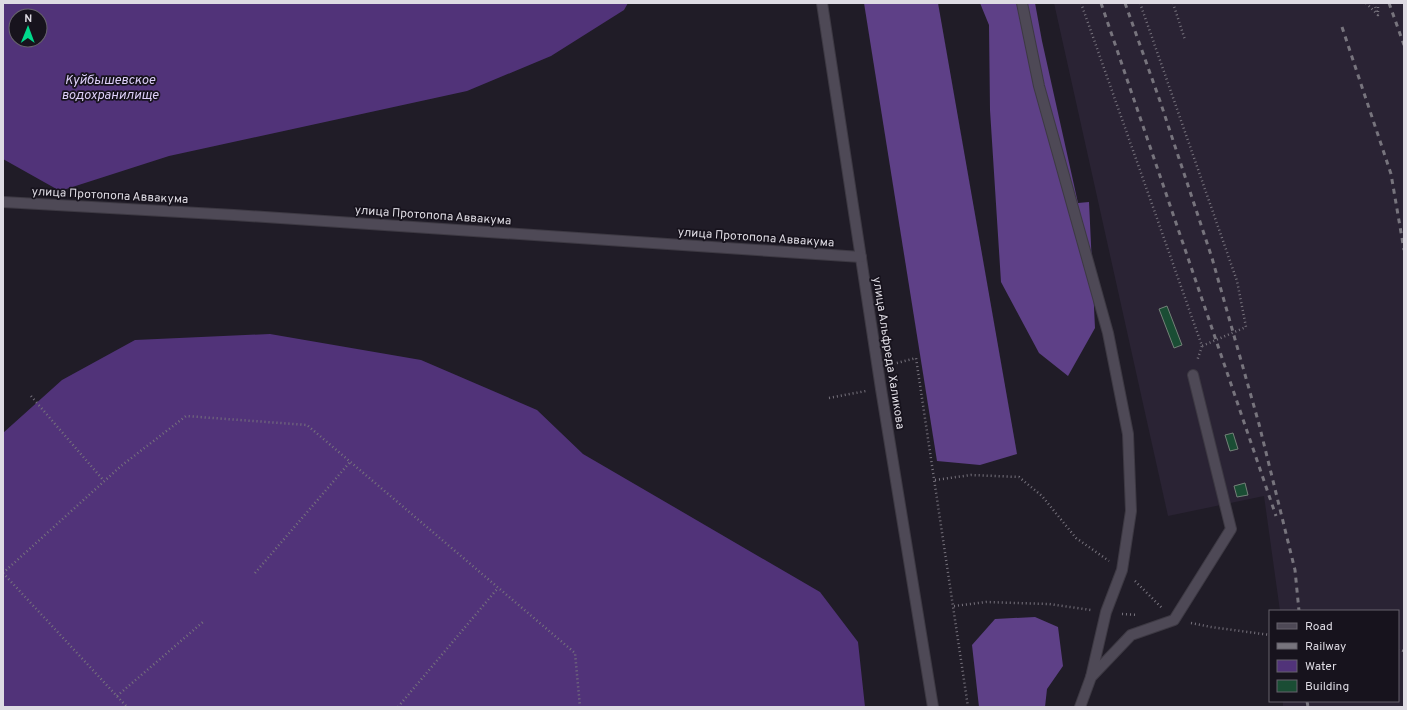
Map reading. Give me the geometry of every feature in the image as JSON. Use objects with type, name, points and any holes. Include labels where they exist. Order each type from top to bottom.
[{"type":"lane","name":"улица Альфреда Халикова","points":[[822,3],[879,367],[881,389],[933,707]]},
{"type":"lane","points":[[1022,3],[1039,86],[1108,333],[1128,434],[1131,511],[1122,570],[1106,612],[1091,677],[1080,707]]},
{"type":"lane","name":"улица Протопопа Аввакума","points":[[3,202],[234,215],[861,257]]},
{"type":"lane","points":[[1091,677],[1131,635],[1174,620],[1231,529],[1193,375]]},
{"type":"path","points":[[1082,3],[1202,346],[1246,327],[1237,281],[1140,3]]},
{"type":"path","points":[[1173,3],[1185,40]]},
{"type":"path","points":[[1366,3],[1378,15]]},
{"type":"path","points":[[1374,3],[1378,15]]},
{"type":"path","points":[[1378,3],[1378,15]]},
{"type":"path","points":[[879,367],[916,358],[968,707]]},
{"type":"path","points":[[829,398],[881,389]]},
{"type":"path","points":[[31,396],[104,481]]},
{"type":"path","points":[[127,707],[3,573],[120,466],[186,416],[307,425],[575,653],[580,707]]},
{"type":"path","points":[[255,573],[350,462]]},
{"type":"path","points":[[935,480],[971,475],[1019,477],[1042,496],[1076,538],[1129,575],[1174,620]]},
{"type":"path","points":[[398,707],[498,588]]},
{"type":"path","points":[[954,606],[986,602],[1050,604],[1144,616]]},
{"type":"path","points":[[116,696],[203,622]]},
{"type":"path","points":[[1211,627],[1269,634]]},
{"type":"shaded area","points":[[864,3],[938,3],[1017,454],[980,465],[937,461]]},
{"type":"shaded area","points":[[980,3],[1035,3],[1078,203],[1089,202],[1095,328],[1068,376],[1039,353],[1001,282],[990,110],[989,25]]},
{"type":"shaded area","points":[[1054,3],[1404,3],[1404,707],[1283,707],[1283,702],[1399,702],[1399,610],[1280,610],[1264,496],[1168,516]]},
{"type":"shaded area","points":[[1035,617],[1058,627],[1063,666],[1047,689],[1045,707],[979,707],[972,645],[995,619]]},
{"type":"water","name":"Куйбышевское водохранилище","points":[[3,3],[628,3],[624,10],[551,56],[467,91],[169,156],[60,191],[3,159]]},
{"type":"water","points":[[270,334],[421,360],[537,410],[583,454],[820,592],[858,642],[865,707],[3,707],[3,433],[62,380],[135,340]]},
{"type":"building","points":[[1167,306],[1182,345],[1174,348],[1159,309]]},
{"type":"building","points":[[1233,433],[1238,449],[1230,451],[1225,435]]},
{"type":"building","points":[[1245,483],[1248,495],[1237,497],[1234,486]]},
{"type":"railway","points":[[1101,3],[1276,516]]},
{"type":"railway","points":[[1125,3],[1160,101],[1212,258],[1259,424],[1295,570],[1299,610]]},
{"type":"railway","points":[[1389,3],[1404,45]]},
{"type":"railway","points":[[1342,27],[1391,174],[1404,250]]},
{"type":"railway","points":[[1307,702],[1308,707]]}]
